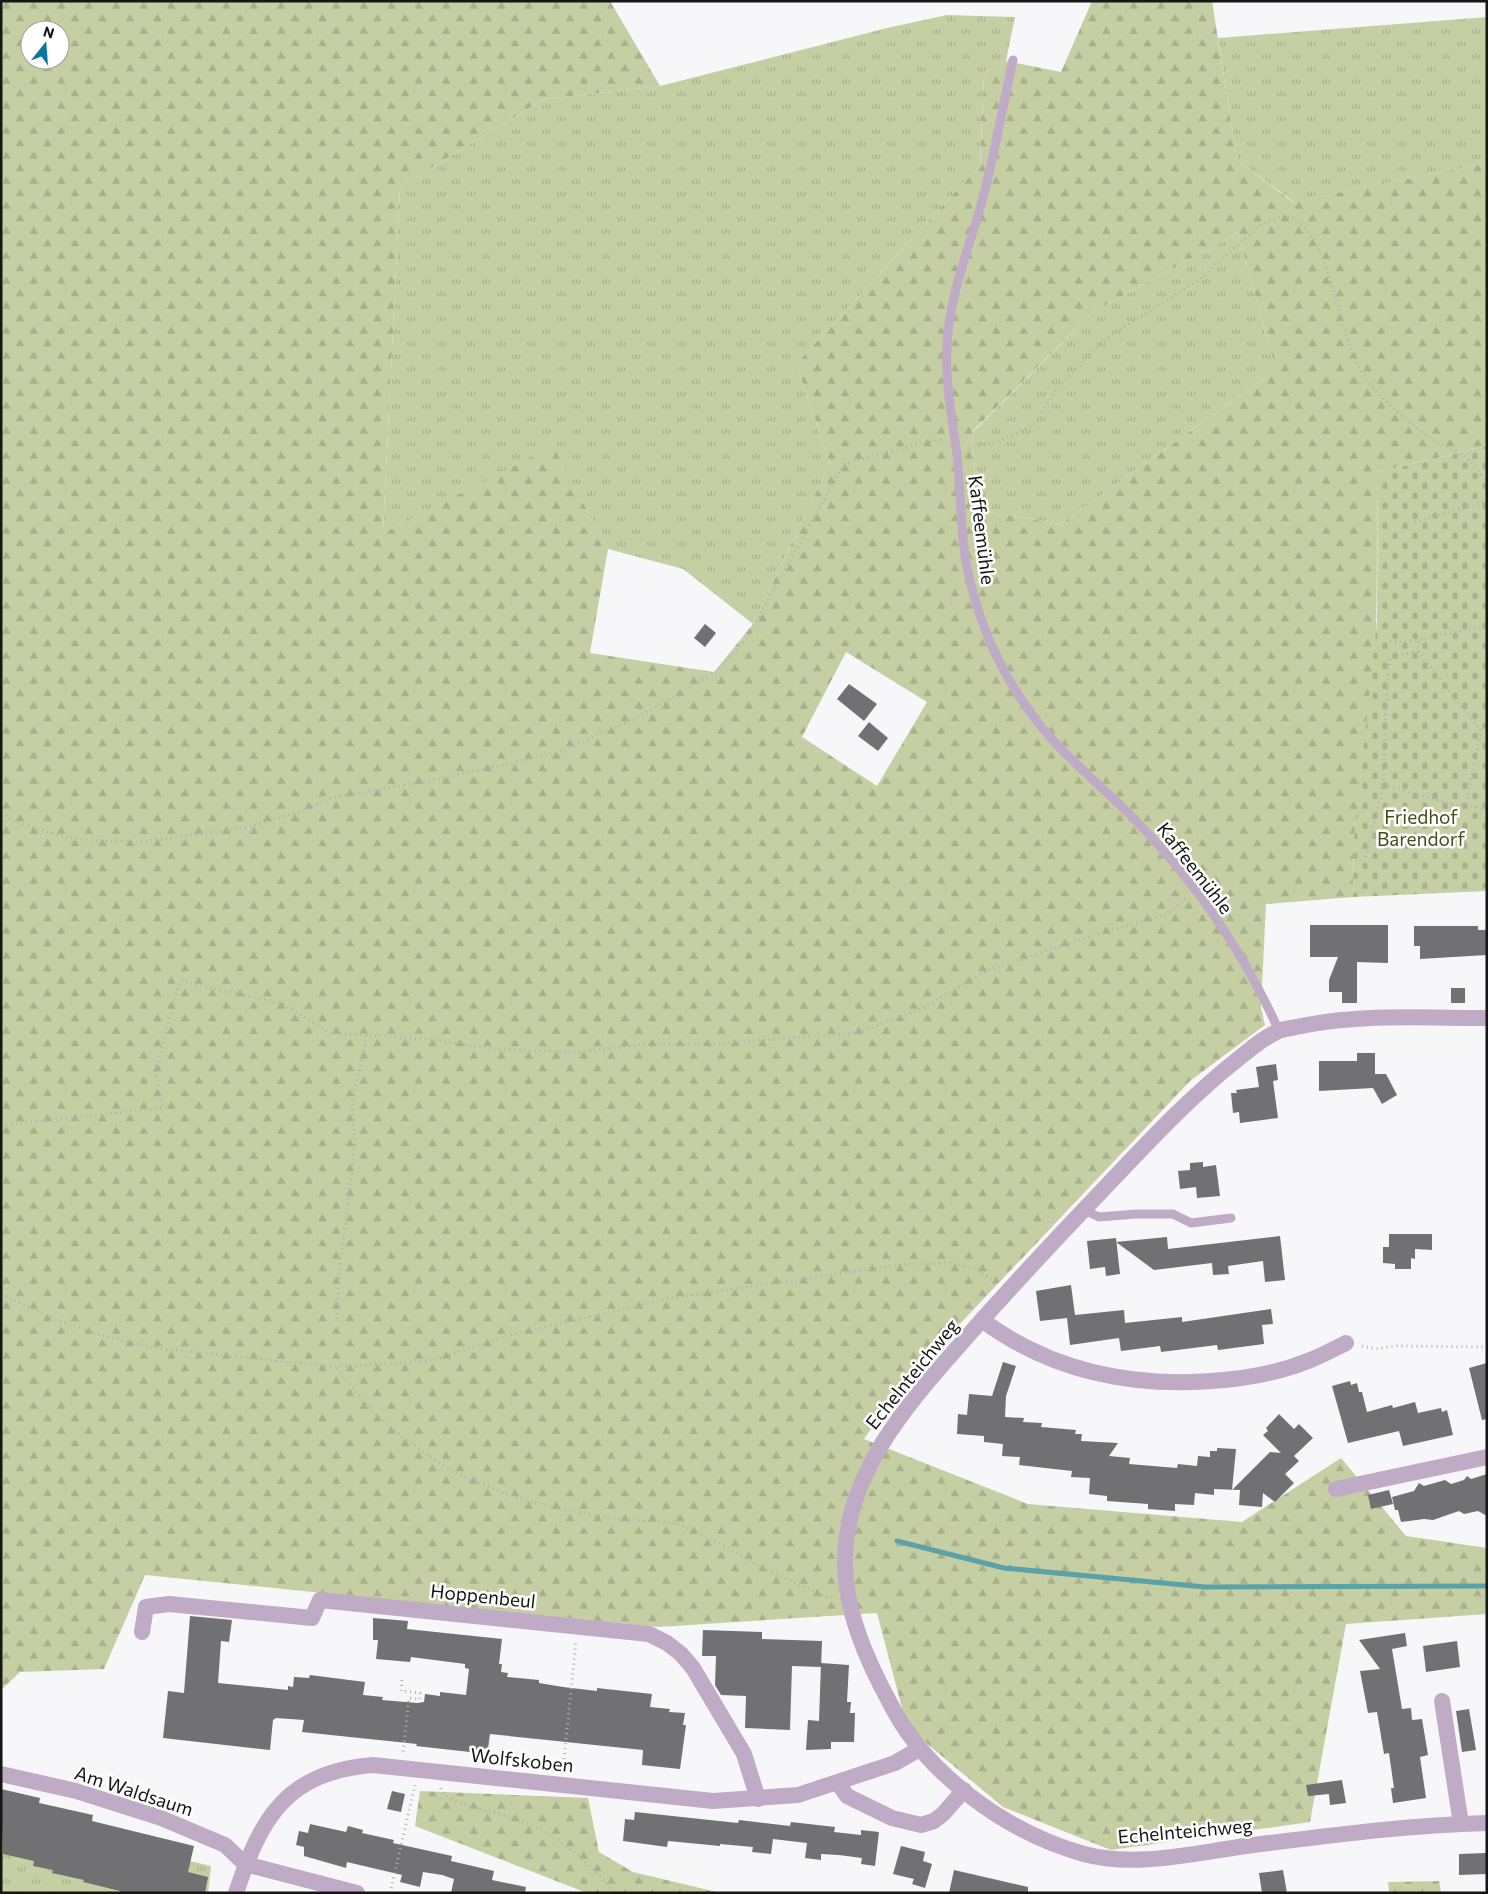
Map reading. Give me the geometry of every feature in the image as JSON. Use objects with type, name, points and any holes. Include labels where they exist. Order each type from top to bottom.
[{"type":"street","name":"Echelnteichweg","points":[[1487,1018],[1362,1018],[1279,1031],[1254,1046],[1206,1085],[1007,1291],[894,1425],[883,1440],[865,1478],[851,1518],[845,1558],[849,1600],[876,1678],[898,1720],[919,1749],[964,1790],[1001,1818],[1046,1840],[1085,1854],[1115,1859],[1150,1858],[1323,1836],[1487,1823]]},
{"type":"street","points":[[982,1320],[1006,1338],[1057,1362],[1113,1377],[1152,1382],[1223,1380],[1264,1374],[1308,1362],[1346,1343]]},
{"type":"street","points":[[1336,1489],[1487,1457]]},
{"type":"street","name":"Hoppenbeul","points":[[142,1632],[146,1607],[168,1604],[312,1618],[320,1600],[578,1625],[649,1634],[667,1643],[681,1654],[693,1668],[744,1754],[758,1799]]},
{"type":"street","points":[[1442,1702],[1461,1824]]},
{"type":"street","name":"Wolfskoben","points":[[236,1893],[254,1841],[274,1810],[301,1786],[326,1774],[353,1767],[374,1765],[713,1801],[798,1795],[895,1763],[919,1749]]},
{"type":"street","name":"Am Waldsaum","points":[[1,1774],[76,1792],[161,1818],[225,1845],[245,1864]]},
{"type":"street","points":[[838,1783],[847,1796],[892,1818],[921,1825],[934,1822],[964,1790]]},
{"type":"street","points":[[245,1864],[357,1893]]},
{"type":"lane","name":"Kaffeemühle","points":[[1013,60],[983,197],[956,293],[947,344],[948,392],[956,452],[966,562],[988,641],[1010,682],[1037,722],[1139,824],[1182,872],[1228,937],[1266,1002],[1279,1031]]},
{"type":"lane","points":[[1084,1210],[1099,1217],[1173,1214],[1191,1223],[1231,1218]]},
{"type":"path","points":[[956,452],[1002,440],[1036,424],[1054,392],[1104,340],[1198,280],[1262,223],[1283,216],[1297,221],[1311,238],[1323,261],[1339,305],[1348,341],[1360,371],[1381,396],[1420,431],[1470,461],[1487,482]]},
{"type":"path","points":[[1,813],[16,822],[60,836],[95,841],[146,842],[245,828],[302,811],[330,798],[435,780],[562,750],[640,716],[717,671],[745,641],[844,464],[928,441],[954,439]]},
{"type":"path","points":[[1415,522],[1487,501]]},
{"type":"path","points":[[1390,642],[1418,640],[1487,626]]},
{"type":"path","points":[[1418,640],[1418,651],[1481,731],[1486,733]]},
{"type":"path","points":[[1366,857],[1383,785],[1390,658],[1418,651]]},
{"type":"path","points":[[1466,804],[1481,731]]},
{"type":"path","points":[[1383,785],[1459,806],[1466,804],[1487,810]]},
{"type":"path","points":[[1,1125],[163,1108],[155,1070],[180,981],[284,1004],[330,1033],[425,1038],[495,1050],[582,1052],[646,1044],[709,1044],[858,1033],[919,1010],[986,971],[1079,940],[1168,914],[1195,890]]},
{"type":"path","points":[[337,1319],[338,1277],[356,1142],[352,1103],[367,1035]]},
{"type":"path","points":[[1,1294],[58,1320],[105,1336],[156,1348],[336,1367],[433,1360],[511,1335],[666,1299],[906,1264],[951,1262],[976,1269],[1007,1291]]},
{"type":"path","points":[[1346,1343],[1375,1349],[1397,1346],[1487,1347]]},
{"type":"path","points":[[336,1367],[371,1410],[409,1442],[451,1471],[503,1494],[552,1508],[616,1519],[676,1524],[722,1544],[760,1567],[824,1596],[849,1600]]},
{"type":"path","points":[[562,1784],[578,1625]]},
{"type":"path","points":[[402,1680],[401,1691],[420,1693],[420,1699],[410,1698],[405,1739]]},
{"type":"path","points":[[390,1893],[418,1770]]},
{"type":"path","points":[[441,1772],[441,1790],[451,1799],[517,1819],[567,1845],[593,1868],[615,1893]]},
{"type":"green space","points":[[1,1],[610,1],[660,86],[544,99],[400,187],[383,533],[553,446],[608,549],[590,653],[714,672],[753,624],[830,463],[796,364],[980,165],[984,74],[1006,61],[1061,72],[1092,1],[1212,1],[1237,160],[1293,202],[1487,163],[1487,446],[1378,472],[1376,644],[1354,837],[1353,897],[1266,904],[1261,1008],[1265,1025],[1190,1081],[901,1386],[864,1439],[1028,1504],[1242,1522],[1341,1458],[1406,1536],[1487,1548],[1487,1614],[1346,1624],[1310,1822],[1111,1850],[1003,1807],[907,1727],[877,1613],[658,1627],[145,1575],[104,1669],[20,1672],[1,1690]],"holes":[[[1238,233],[1276,370],[1061,524],[978,510],[972,432],[1093,312]],[[846,652],[927,702],[877,786],[802,737]]]},
{"type":"green space","points":[[947,15],[1015,17],[1006,61],[984,74],[980,165],[796,364],[830,463],[753,624],[683,569],[608,549],[553,447],[383,533],[400,187],[544,99],[660,86],[887,28]]},
{"type":"green space","points":[[1487,17],[1487,163],[1294,202],[1237,160],[1218,38]]},
{"type":"green space","points":[[1238,233],[1276,370],[1061,524],[978,510],[972,433],[1093,312]]},
{"type":"green space","name":"Friedhof Barendorf","points":[[1487,446],[1487,891],[1353,897],[1354,837],[1377,622],[1378,472]]},
{"type":"green space","points":[[420,1791],[588,1798],[599,1852],[633,1872],[721,1893],[587,1893],[415,1826]]},
{"type":"green space","points":[[1,1816],[211,1866],[208,1893],[1,1893]]},
{"type":"green space","points":[[1439,1881],[1441,1893],[1389,1893],[1388,1882]]},
{"type":"building","points":[[705,624],[716,633],[705,647],[694,638]]},
{"type":"building","points":[[849,684],[877,704],[864,721],[837,699]]},
{"type":"building","points":[[869,722],[888,738],[878,751],[858,736]]},
{"type":"building","points":[[1310,925],[1388,925],[1388,963],[1357,962],[1357,1003],[1342,1003],[1342,992],[1329,992],[1329,980],[1338,957],[1310,957]]},
{"type":"building","points":[[1414,926],[1478,926],[1478,930],[1487,930],[1487,955],[1420,959],[1420,946],[1414,946]]},
{"type":"building","points":[[1451,988],[1465,988],[1465,1003],[1451,1003]]},
{"type":"building","points":[[1357,1053],[1375,1053],[1375,1074],[1386,1074],[1397,1095],[1382,1104],[1373,1088],[1319,1091],[1319,1061],[1357,1061]]},
{"type":"building","points":[[1276,1064],[1278,1080],[1273,1081],[1278,1118],[1240,1123],[1239,1112],[1233,1113],[1231,1093],[1237,1093],[1236,1090],[1259,1087],[1256,1067]]},
{"type":"building","points":[[1203,1162],[1203,1167],[1216,1165],[1220,1196],[1197,1198],[1196,1187],[1180,1189],[1178,1171],[1190,1170],[1190,1163]]},
{"type":"building","points":[[1389,1234],[1432,1234],[1432,1250],[1415,1249],[1415,1259],[1411,1258],[1411,1269],[1395,1269],[1395,1264],[1383,1263],[1383,1247],[1389,1247]]},
{"type":"building","points":[[1280,1236],[1285,1280],[1265,1282],[1263,1261],[1228,1266],[1229,1274],[1213,1275],[1212,1263],[1154,1270],[1116,1242],[1167,1237],[1168,1249]]},
{"type":"building","points":[[1116,1238],[1120,1274],[1106,1276],[1105,1267],[1090,1269],[1087,1241]]},
{"type":"building","points":[[1071,1285],[1075,1315],[1124,1310],[1125,1323],[1182,1317],[1182,1322],[1271,1309],[1273,1324],[1262,1325],[1264,1344],[1218,1350],[1217,1345],[1161,1352],[1160,1346],[1121,1351],[1119,1338],[1070,1345],[1067,1318],[1040,1321],[1036,1291]]},
{"type":"building","points":[[1003,1362],[1016,1366],[1006,1396],[1005,1417],[1024,1418],[1023,1422],[1042,1423],[1041,1427],[1076,1430],[1075,1434],[1082,1434],[1081,1441],[1118,1443],[1109,1456],[1130,1458],[1129,1464],[1177,1468],[1178,1464],[1197,1466],[1198,1456],[1210,1457],[1210,1451],[1217,1451],[1217,1448],[1236,1449],[1232,1490],[1214,1489],[1214,1495],[1195,1493],[1194,1505],[1175,1504],[1175,1511],[1148,1509],[1148,1504],[1107,1501],[1107,1496],[1089,1494],[1090,1478],[1071,1477],[1072,1471],[1019,1465],[1020,1457],[1002,1456],[1003,1444],[984,1442],[984,1436],[957,1434],[958,1414],[967,1415],[969,1394],[992,1396]]},
{"type":"building","points":[[1487,1363],[1487,1419],[1482,1420],[1469,1368]]},
{"type":"building","points":[[1350,1381],[1351,1385],[1357,1383],[1359,1392],[1362,1392],[1367,1412],[1392,1405],[1393,1408],[1415,1402],[1418,1413],[1441,1408],[1442,1412],[1447,1410],[1453,1435],[1403,1446],[1399,1431],[1348,1443],[1332,1386]]},
{"type":"building","points":[[1279,1414],[1294,1429],[1299,1424],[1313,1438],[1294,1456],[1299,1461],[1285,1474],[1294,1483],[1275,1502],[1263,1493],[1262,1507],[1239,1505],[1240,1490],[1232,1490],[1270,1452],[1281,1453],[1263,1435],[1268,1431],[1266,1428]]},
{"type":"building","points":[[1487,1474],[1487,1516],[1478,1511],[1464,1514],[1459,1511],[1433,1520],[1424,1519],[1401,1522],[1398,1510],[1395,1510],[1392,1497],[1414,1491],[1419,1483],[1424,1486],[1445,1480],[1451,1484],[1464,1480],[1467,1476],[1471,1479]]},
{"type":"building","points":[[1389,1490],[1393,1504],[1371,1509],[1368,1495]]},
{"type":"building","points":[[190,1616],[232,1620],[229,1642],[221,1641],[218,1683],[288,1690],[288,1686],[293,1687],[294,1677],[309,1678],[310,1675],[365,1682],[363,1695],[383,1697],[382,1700],[417,1703],[424,1702],[425,1694],[440,1696],[440,1692],[466,1695],[469,1669],[465,1668],[465,1664],[411,1657],[410,1662],[376,1659],[378,1640],[373,1640],[373,1618],[408,1621],[407,1629],[502,1639],[499,1664],[502,1664],[501,1672],[508,1673],[507,1677],[539,1680],[539,1683],[597,1691],[597,1688],[652,1694],[650,1707],[670,1709],[669,1712],[685,1713],[683,1725],[686,1725],[680,1769],[642,1765],[643,1750],[490,1734],[488,1749],[480,1748],[479,1753],[416,1746],[417,1744],[302,1732],[304,1720],[276,1718],[273,1720],[270,1750],[163,1738],[168,1691],[184,1693]]},
{"type":"building","points":[[703,1630],[762,1632],[762,1639],[822,1641],[821,1667],[792,1666],[790,1730],[745,1728],[746,1696],[721,1695],[715,1685],[716,1656],[702,1656]]},
{"type":"building","points":[[1405,1633],[1407,1646],[1392,1649],[1402,1709],[1411,1708],[1412,1720],[1422,1719],[1428,1755],[1420,1757],[1426,1798],[1393,1803],[1391,1788],[1394,1788],[1389,1753],[1384,1754],[1377,1712],[1368,1713],[1360,1671],[1380,1669],[1359,1640]]},
{"type":"building","points":[[1457,1641],[1460,1667],[1426,1672],[1423,1646]]},
{"type":"building","points":[[821,1663],[849,1665],[847,1702],[851,1702],[850,1713],[855,1713],[854,1742],[831,1742],[831,1749],[806,1750],[808,1720],[819,1721]]},
{"type":"building","points":[[1469,1709],[1476,1750],[1462,1752],[1456,1711]]},
{"type":"building","points":[[1342,1780],[1346,1803],[1330,1805],[1329,1794],[1308,1796],[1306,1785]]},
{"type":"building","points":[[1,1789],[40,1798],[39,1803],[93,1815],[92,1821],[194,1846],[188,1872],[208,1877],[205,1893],[120,1893],[120,1891],[83,1882],[84,1880],[52,1873],[53,1870],[33,1866],[34,1861],[3,1854]]},
{"type":"building","points":[[392,1791],[405,1794],[401,1812],[387,1809]]},
{"type":"building","points":[[635,1812],[738,1823],[739,1820],[790,1826],[791,1822],[835,1827],[834,1832],[861,1835],[861,1830],[879,1832],[875,1866],[861,1864],[862,1858],[839,1855],[821,1854],[821,1860],[805,1858],[807,1843],[773,1839],[771,1854],[752,1852],[753,1847],[720,1844],[720,1846],[668,1841],[667,1847],[623,1841],[625,1819],[634,1820]]},
{"type":"building","points":[[310,1824],[346,1832],[348,1826],[363,1830],[362,1833],[394,1840],[393,1843],[452,1856],[451,1861],[494,1871],[492,1880],[526,1887],[525,1893],[451,1893],[454,1879],[442,1875],[423,1872],[420,1887],[400,1882],[402,1875],[347,1862],[346,1868],[304,1856],[304,1847],[296,1845],[299,1831],[308,1833]]},
{"type":"building","points":[[901,1846],[925,1852],[923,1861],[932,1864],[925,1888],[912,1884],[914,1879],[893,1874]]},
{"type":"building","points":[[1486,1853],[1487,1874],[1459,1875],[1459,1854]]},
{"type":"building","points":[[954,1870],[1028,1887],[1028,1893],[949,1893]]},
{"type":"building","points":[[1283,1870],[1287,1893],[1262,1893],[1259,1873]]},
{"type":"waterway","points":[[897,1541],[1004,1568],[1205,1587],[1487,1586]]}]
